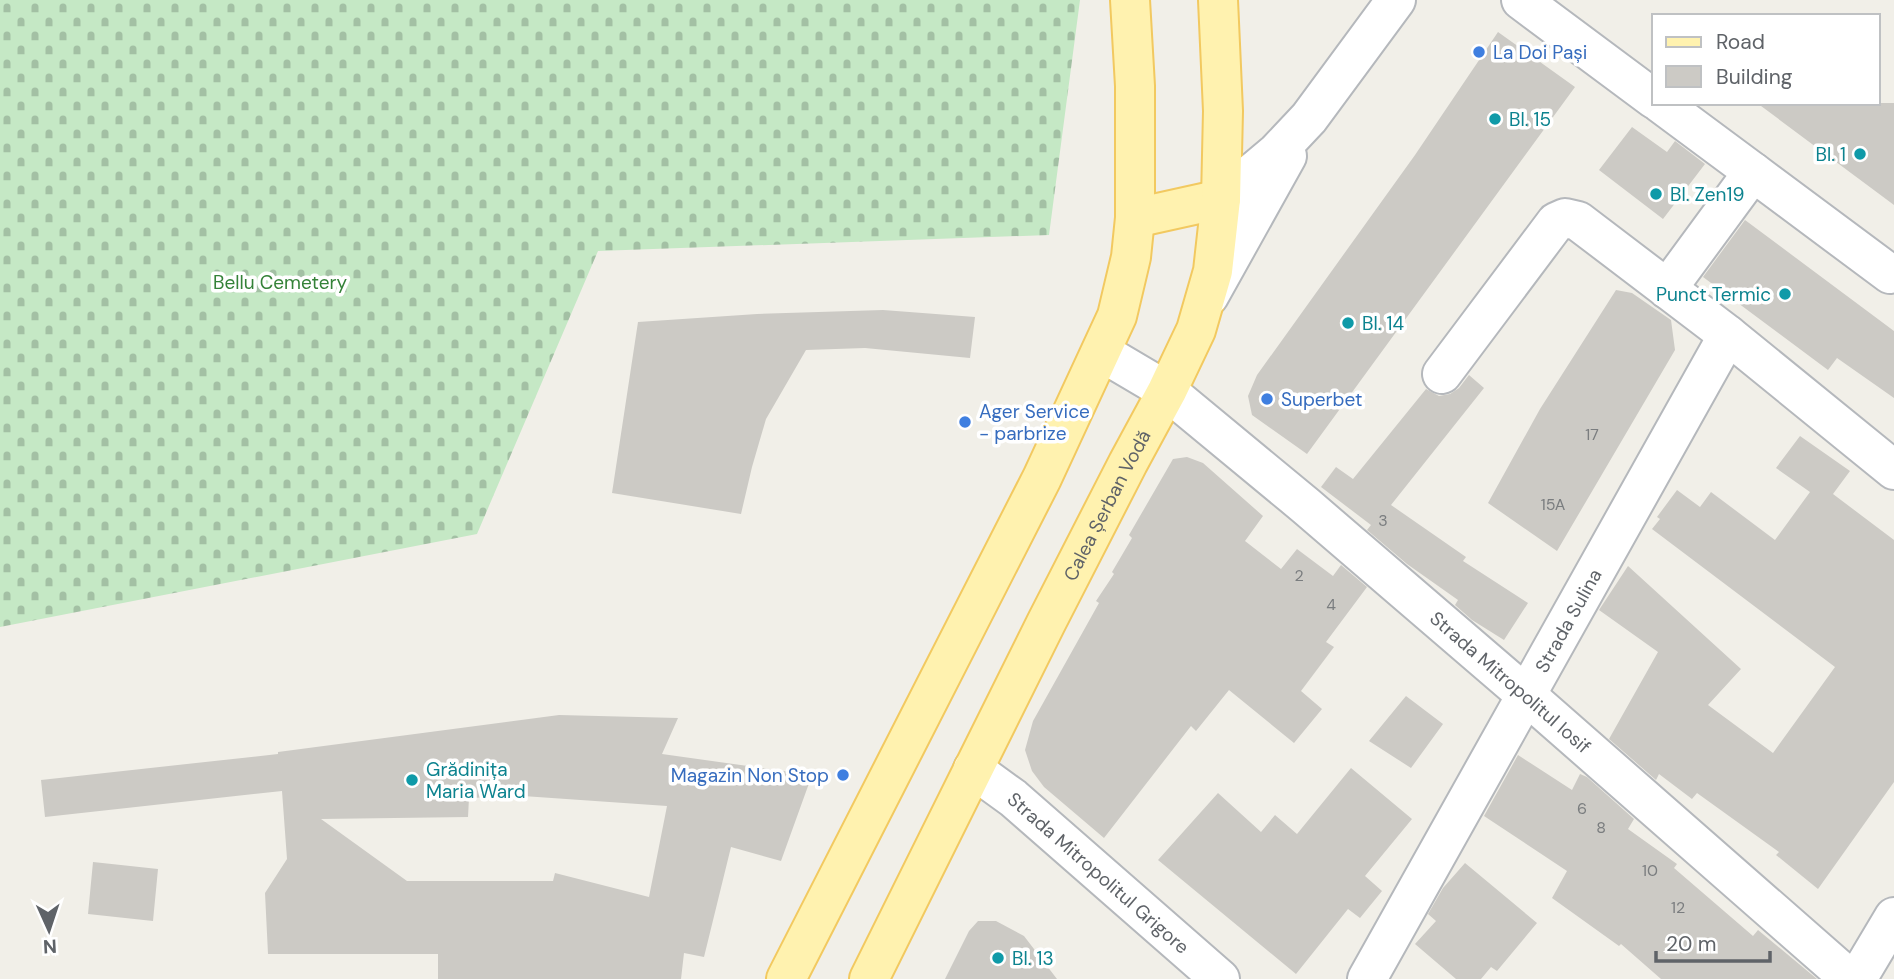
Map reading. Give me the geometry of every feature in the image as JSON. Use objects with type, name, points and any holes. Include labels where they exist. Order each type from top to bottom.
[{"type":"main road","points":[[786,979],[1036,489],[1117,316],[1131,257],[1135,218],[1135,86],[1129,0]]},
{"type":"main road","name":"Calea Șerban Vodă","points":[[869,979],[1196,330],[1213,271],[1221,199],[1223,111],[1218,0]]},
{"type":"main road","points":[[1135,218],[1221,199]]},
{"type":"street","points":[[1221,199],[1277,152],[1309,118],[1396,0]]},
{"type":"street","points":[[1521,0],[1652,98]]},
{"type":"street","points":[[1663,105],[1890,274]]},
{"type":"street","points":[[1206,301],[1309,118]]},
{"type":"street","points":[[1667,289],[1753,173]]},
{"type":"street","points":[[1442,374],[1556,222],[1565,218],[1578,221],[1728,335],[1894,470]]},
{"type":"street","name":"Strada Sulina","points":[[1367,979],[1728,335]]},
{"type":"street","name":"Strada Mitropolitul Iosif","points":[[1101,352],[1167,391],[1306,506],[1850,979]]},
{"type":"street","name":"Strada Mitropolitul Grigore","points":[[973,769],[1013,798],[1220,979]]},
{"type":"street","points":[[1857,979],[1894,917]]},
{"type":"green space","name":"Bellu Cemetery","points":[[0,0],[1080,0],[1049,235],[598,251],[477,534],[0,627]]},
{"type":"building","name":"Bl. 14","points":[[1498,32],[1575,87],[1307,454],[1252,415],[1248,396],[1257,375],[1415,155]]},
{"type":"building","name":"Bl. 1","points":[[1894,103],[1894,205],[1760,105]]},
{"type":"building","name":"Bl. Zen19","points":[[1632,127],[1667,152],[1675,141],[1705,164],[1663,219],[1599,170]]},
{"type":"building","name":"Punct Termic","points":[[1745,220],[1894,331],[1894,398],[1837,358],[1828,370],[1703,277]]},
{"type":"building","points":[[1616,290],[1632,293],[1671,320],[1675,350],[1557,551],[1488,503],[1540,409]]},
{"type":"building","points":[[883,310],[975,317],[970,358],[865,348],[806,350],[766,419],[741,514],[612,493],[638,322],[757,314]]},
{"type":"building","points":[[1469,375],[1484,388],[1391,505],[1466,557],[1463,561],[1528,603],[1504,640],[1472,620],[1455,605],[1458,600],[1407,564],[1367,530],[1371,525],[1321,487],[1336,467],[1353,479],[1426,389],[1439,396],[1450,394],[1459,388]]},
{"type":"building","points":[[1800,436],[1850,471],[1833,494],[1894,540],[1894,782],[1818,889],[1776,855],[1779,852],[1697,793],[1692,799],[1659,774],[1656,780],[1609,739],[1658,652],[1599,610],[1628,566],[1741,669],[1708,705],[1773,753],[1835,667],[1652,529],[1660,519],[1657,517],[1677,490],[1700,507],[1711,492],[1775,540],[1810,492],[1776,468]]},
{"type":"building","points":[[1187,457],[1203,463],[1263,516],[1245,541],[1281,569],[1297,549],[1333,576],[1341,565],[1367,587],[1326,642],[1334,647],[1301,691],[1322,709],[1294,743],[1229,690],[1196,731],[1191,726],[1104,838],[1044,787],[1032,771],[1025,750],[1033,721],[1099,603],[1096,601],[1114,574],[1112,572],[1132,538],[1129,535],[1173,459]]},
{"type":"building","points":[[1406,696],[1443,724],[1411,768],[1369,741]]},
{"type":"building","points":[[559,715],[678,718],[662,754],[812,775],[781,861],[731,847],[704,957],[684,953],[681,979],[438,979],[438,954],[268,954],[265,893],[287,859],[282,791],[45,817],[41,780]],"holes":[[[523,796],[667,806],[649,897],[555,873],[553,881],[407,881],[321,819],[468,817],[469,798]]]},
{"type":"building","points":[[1518,755],[1572,790],[1580,774],[1587,777],[1634,819],[1628,829],[1677,864],[1674,868],[1753,936],[1758,930],[1817,979],[1661,979],[1621,944],[1619,946],[1552,898],[1567,871],[1484,816]]},
{"type":"building","points":[[1351,768],[1412,819],[1365,876],[1382,891],[1360,918],[1348,909],[1296,974],[1158,860],[1218,793],[1261,832],[1275,815],[1297,834]]},
{"type":"building","points":[[93,862],[158,869],[153,921],[88,914]]},
{"type":"building","points":[[1465,863],[1537,923],[1497,971],[1491,967],[1481,979],[1456,979],[1415,944],[1436,921],[1428,914],[1443,888]]},
{"type":"building","name":"Bl. 13","points":[[978,921],[996,921],[1024,936],[1057,979],[945,979],[969,931]]},
{"type":"place","name":"La Doi Pași","points":[[1479,52]]},
{"type":"place","name":"Bl. 15","points":[[1495,119]]},
{"type":"place","name":"Bl. 1","points":[[1860,154]]},
{"type":"place","name":"Bl. Zen19","points":[[1656,194]]},
{"type":"place","name":"Punct Termic","points":[[1785,294]]},
{"type":"place","name":"Bl. 14","points":[[1348,323]]},
{"type":"place","name":"Superbet","points":[[1267,399]]},
{"type":"place","name":"Ager Service - parbrize","points":[[965,422]]},
{"type":"place","name":"Magazin Non Stop","points":[[843,775]]},
{"type":"place","name":"Grădinița Maria Ward","points":[[412,780]]},
{"type":"place","name":"Bl. 13","points":[[998,958]]}]
